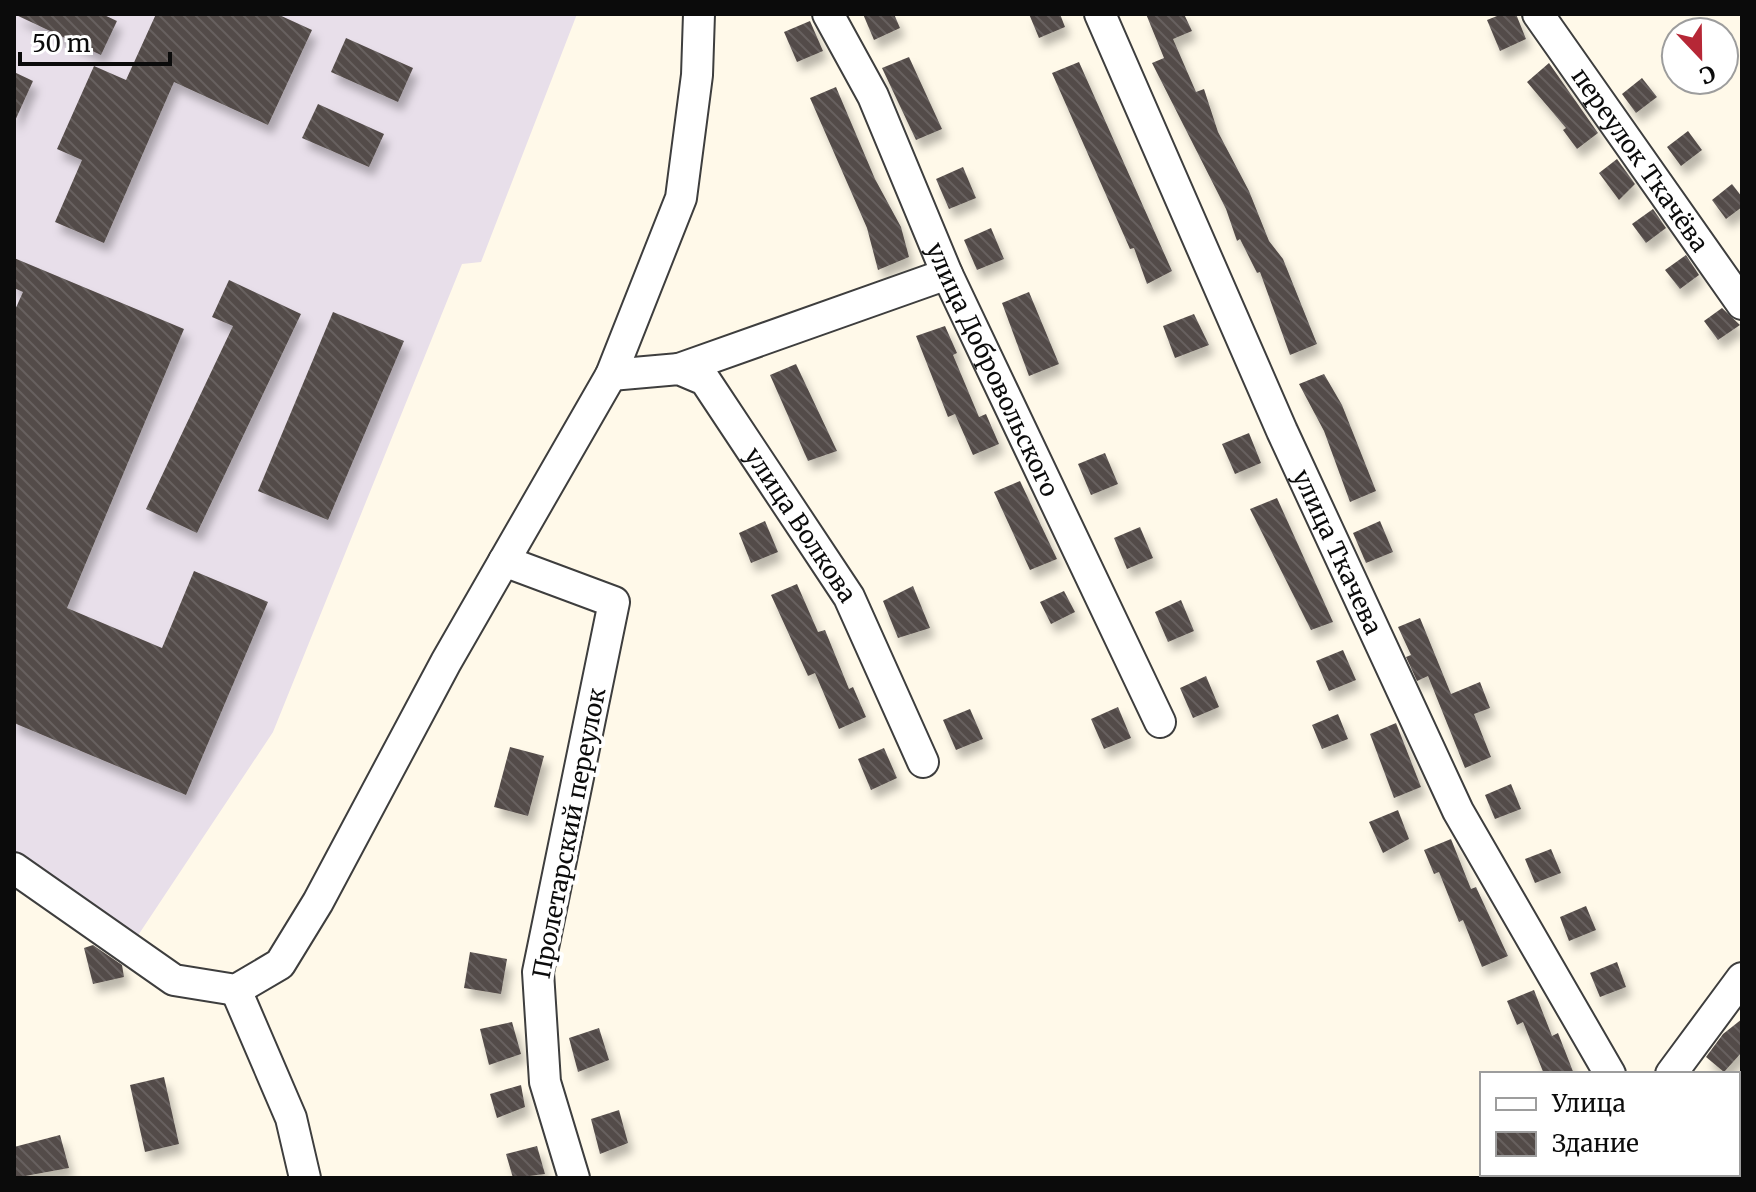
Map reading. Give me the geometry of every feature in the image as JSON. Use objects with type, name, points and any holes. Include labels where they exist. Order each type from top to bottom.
[{"type":"street","points":[[14,868],[174,980],[236,990],[280,964],[318,902],[391,763],[611,375],[681,198],[697,75],[699,14]]},
{"type":"street","name":"улица Добровольского","points":[[828,14],[873,96],[947,274],[1160,722]]},
{"type":"street","name":"улица Ткачева","points":[[1100,14],[1282,431],[1458,811],[1609,1072]]},
{"type":"street","name":"переулок Ткачёва","points":[[1538,14],[1742,304]]},
{"type":"street","points":[[611,375],[679,369],[947,274]]},
{"type":"street","name":"улица Волкова","points":[[679,369],[705,380],[849,597],[923,762]]},
{"type":"street","name":"Пролетарский переулок","points":[[504,561],[614,602],[538,972],[545,1082],[574,1178]]},
{"type":"street","points":[[1672,1072],[1742,978]]},
{"type":"street","points":[[236,990],[291,1118],[305,1178]]},
{"type":"shaded area","points":[[14,14],[577,14],[481,262],[462,264],[273,732],[129,949],[14,881]]},
{"type":"building","points":[[14,14],[102,14],[117,21],[101,55]]},
{"type":"building","points":[[156,14],[277,14],[312,30],[268,125],[174,82],[104,243],[55,222],[82,160],[57,149],[94,66],[126,80]]},
{"type":"building","points":[[863,14],[894,14],[900,28],[874,40]]},
{"type":"building","points":[[1029,14],[1060,14],[1065,27],[1039,38]]},
{"type":"building","points":[[1146,14],[1184,14],[1192,31],[1173,39],[1196,92],[1204,89],[1218,132],[1249,191],[1269,241],[1283,259],[1317,344],[1290,355],[1260,272],[1257,273],[1240,239],[1237,241],[1226,209],[1152,63],[1164,58]]},
{"type":"building","points":[[1502,14],[1516,14],[1526,39],[1500,51],[1487,20]]},
{"type":"building","points":[[810,21],[823,51],[797,62],[784,32]]},
{"type":"building","points":[[346,38],[413,68],[398,102],[331,72]]},
{"type":"building","points":[[909,57],[942,129],[916,140],[882,68]]},
{"type":"building","points":[[1079,62],[1172,271],[1147,284],[1134,248],[1130,249],[1052,73]]},
{"type":"building","points":[[1549,63],[1598,133],[1577,149],[1563,130],[1566,128],[1527,82]]},
{"type":"building","points":[[14,72],[33,81],[14,123]]},
{"type":"building","points":[[1642,78],[1657,97],[1636,113],[1622,94]]},
{"type":"building","points":[[836,87],[875,179],[901,227],[909,257],[878,270],[867,228],[810,98]]},
{"type":"building","points":[[318,104],[384,134],[369,167],[302,138]]},
{"type":"building","points":[[1688,131],[1702,150],[1681,166],[1667,147]]},
{"type":"building","points":[[1617,159],[1635,184],[1619,200],[1599,173]]},
{"type":"building","points":[[963,167],[976,198],[949,209],[936,179]]},
{"type":"building","points":[[1732,184],[1742,197],[1742,207],[1726,219],[1712,200]]},
{"type":"building","points":[[1653,209],[1666,228],[1646,243],[1632,224]]},
{"type":"building","points":[[991,228],[1004,259],[977,270],[964,240]]},
{"type":"building","points":[[1686,255],[1699,275],[1680,289],[1665,270]]},
{"type":"building","points":[[14,258],[184,329],[67,608],[162,648],[194,571],[268,602],[186,795],[14,723],[14,312],[23,292],[14,288]]},
{"type":"building","points":[[229,280],[301,314],[197,533],[146,509],[233,326],[212,317]]},
{"type":"building","points":[[1029,292],[1059,364],[1029,376],[1002,303]]},
{"type":"building","points":[[1722,308],[1740,325],[1718,340],[1704,321]]},
{"type":"building","points":[[333,312],[404,341],[328,520],[258,491]]},
{"type":"building","points":[[1194,314],[1209,345],[1175,358],[1163,326]]},
{"type":"building","points":[[945,326],[957,353],[953,355],[979,417],[986,414],[999,444],[973,455],[955,414],[948,417],[916,336]]},
{"type":"building","points":[[796,364],[837,451],[808,461],[770,375]]},
{"type":"building","points":[[1324,374],[1342,405],[1376,491],[1350,502],[1324,431],[1299,384]]},
{"type":"building","points":[[1249,433],[1261,463],[1235,474],[1222,444]]},
{"type":"building","points":[[1105,453],[1118,484],[1091,495],[1078,464]]},
{"type":"building","points":[[1020,481],[1057,559],[1030,570],[994,492]]},
{"type":"building","points":[[1277,498],[1333,622],[1311,630],[1250,509]]},
{"type":"building","points":[[765,521],[778,552],[751,563],[739,533]]},
{"type":"building","points":[[1380,521],[1393,552],[1366,563],[1353,533]]},
{"type":"building","points":[[1140,527],[1153,558],[1127,569],[1114,538]]},
{"type":"building","points":[[797,584],[818,632],[825,630],[849,689],[853,687],[866,717],[839,729],[815,673],[808,676],[771,595]]},
{"type":"building","points":[[913,586],[930,628],[898,638],[883,601]]},
{"type":"building","points":[[1064,591],[1075,612],[1051,624],[1040,602]]},
{"type":"building","points":[[1181,600],[1194,631],[1168,642],[1155,612]]},
{"type":"building","points":[[1420,618],[1451,694],[1480,682],[1490,708],[1474,714],[1491,757],[1465,768],[1428,676],[1417,681],[1406,657],[1411,655],[1398,627]]},
{"type":"building","points":[[1343,650],[1356,680],[1329,691],[1316,661]]},
{"type":"building","points":[[1206,676],[1219,707],[1193,718],[1180,688]]},
{"type":"building","points":[[1118,707],[1131,738],[1104,749],[1091,719]]},
{"type":"building","points":[[970,709],[983,739],[956,750],[943,720]]},
{"type":"building","points":[[1338,714],[1348,739],[1322,749],[1312,725]]},
{"type":"building","points":[[1396,723],[1421,787],[1394,798],[1370,734]]},
{"type":"building","points":[[510,747],[544,756],[528,816],[494,807]]},
{"type":"building","points":[[884,748],[897,778],[871,790],[858,759]]},
{"type":"building","points":[[1511,784],[1521,809],[1495,819],[1485,795]]},
{"type":"building","points":[[1398,810],[1409,839],[1383,853],[1369,822]]},
{"type":"building","points":[[1451,839],[1471,889],[1476,887],[1508,956],[1482,967],[1463,920],[1459,922],[1439,872],[1434,874],[1424,850]]},
{"type":"building","points":[[1551,849],[1561,873],[1535,883],[1525,859]]},
{"type":"building","points":[[1586,906],[1596,930],[1569,941],[1560,917]]},
{"type":"building","points":[[93,945],[122,965],[124,977],[93,984],[84,948]]},
{"type":"building","points":[[470,952],[507,959],[501,994],[464,988]]},
{"type":"building","points":[[1617,962],[1626,987],[1600,997],[1590,973]]},
{"type":"building","points":[[1534,990],[1552,1036],[1558,1033],[1573,1072],[1543,1072],[1523,1022],[1517,1025],[1507,1001]]},
{"type":"building","points":[[1742,1019],[1742,1052],[1724,1072],[1706,1057],[1723,1034]]},
{"type":"building","points":[[512,1022],[521,1054],[489,1065],[480,1029]]},
{"type":"building","points":[[599,1028],[609,1060],[578,1072],[569,1038]]},
{"type":"building","points":[[164,1077],[179,1144],[145,1152],[130,1085]]},
{"type":"building","points":[[521,1085],[525,1107],[497,1118],[490,1094]]},
{"type":"building","points":[[619,1110],[628,1143],[600,1154],[591,1119]]},
{"type":"building","points":[[60,1135],[69,1168],[14,1178],[14,1147]]},
{"type":"building","points":[[537,1146],[545,1174],[513,1178],[506,1154]]}]
